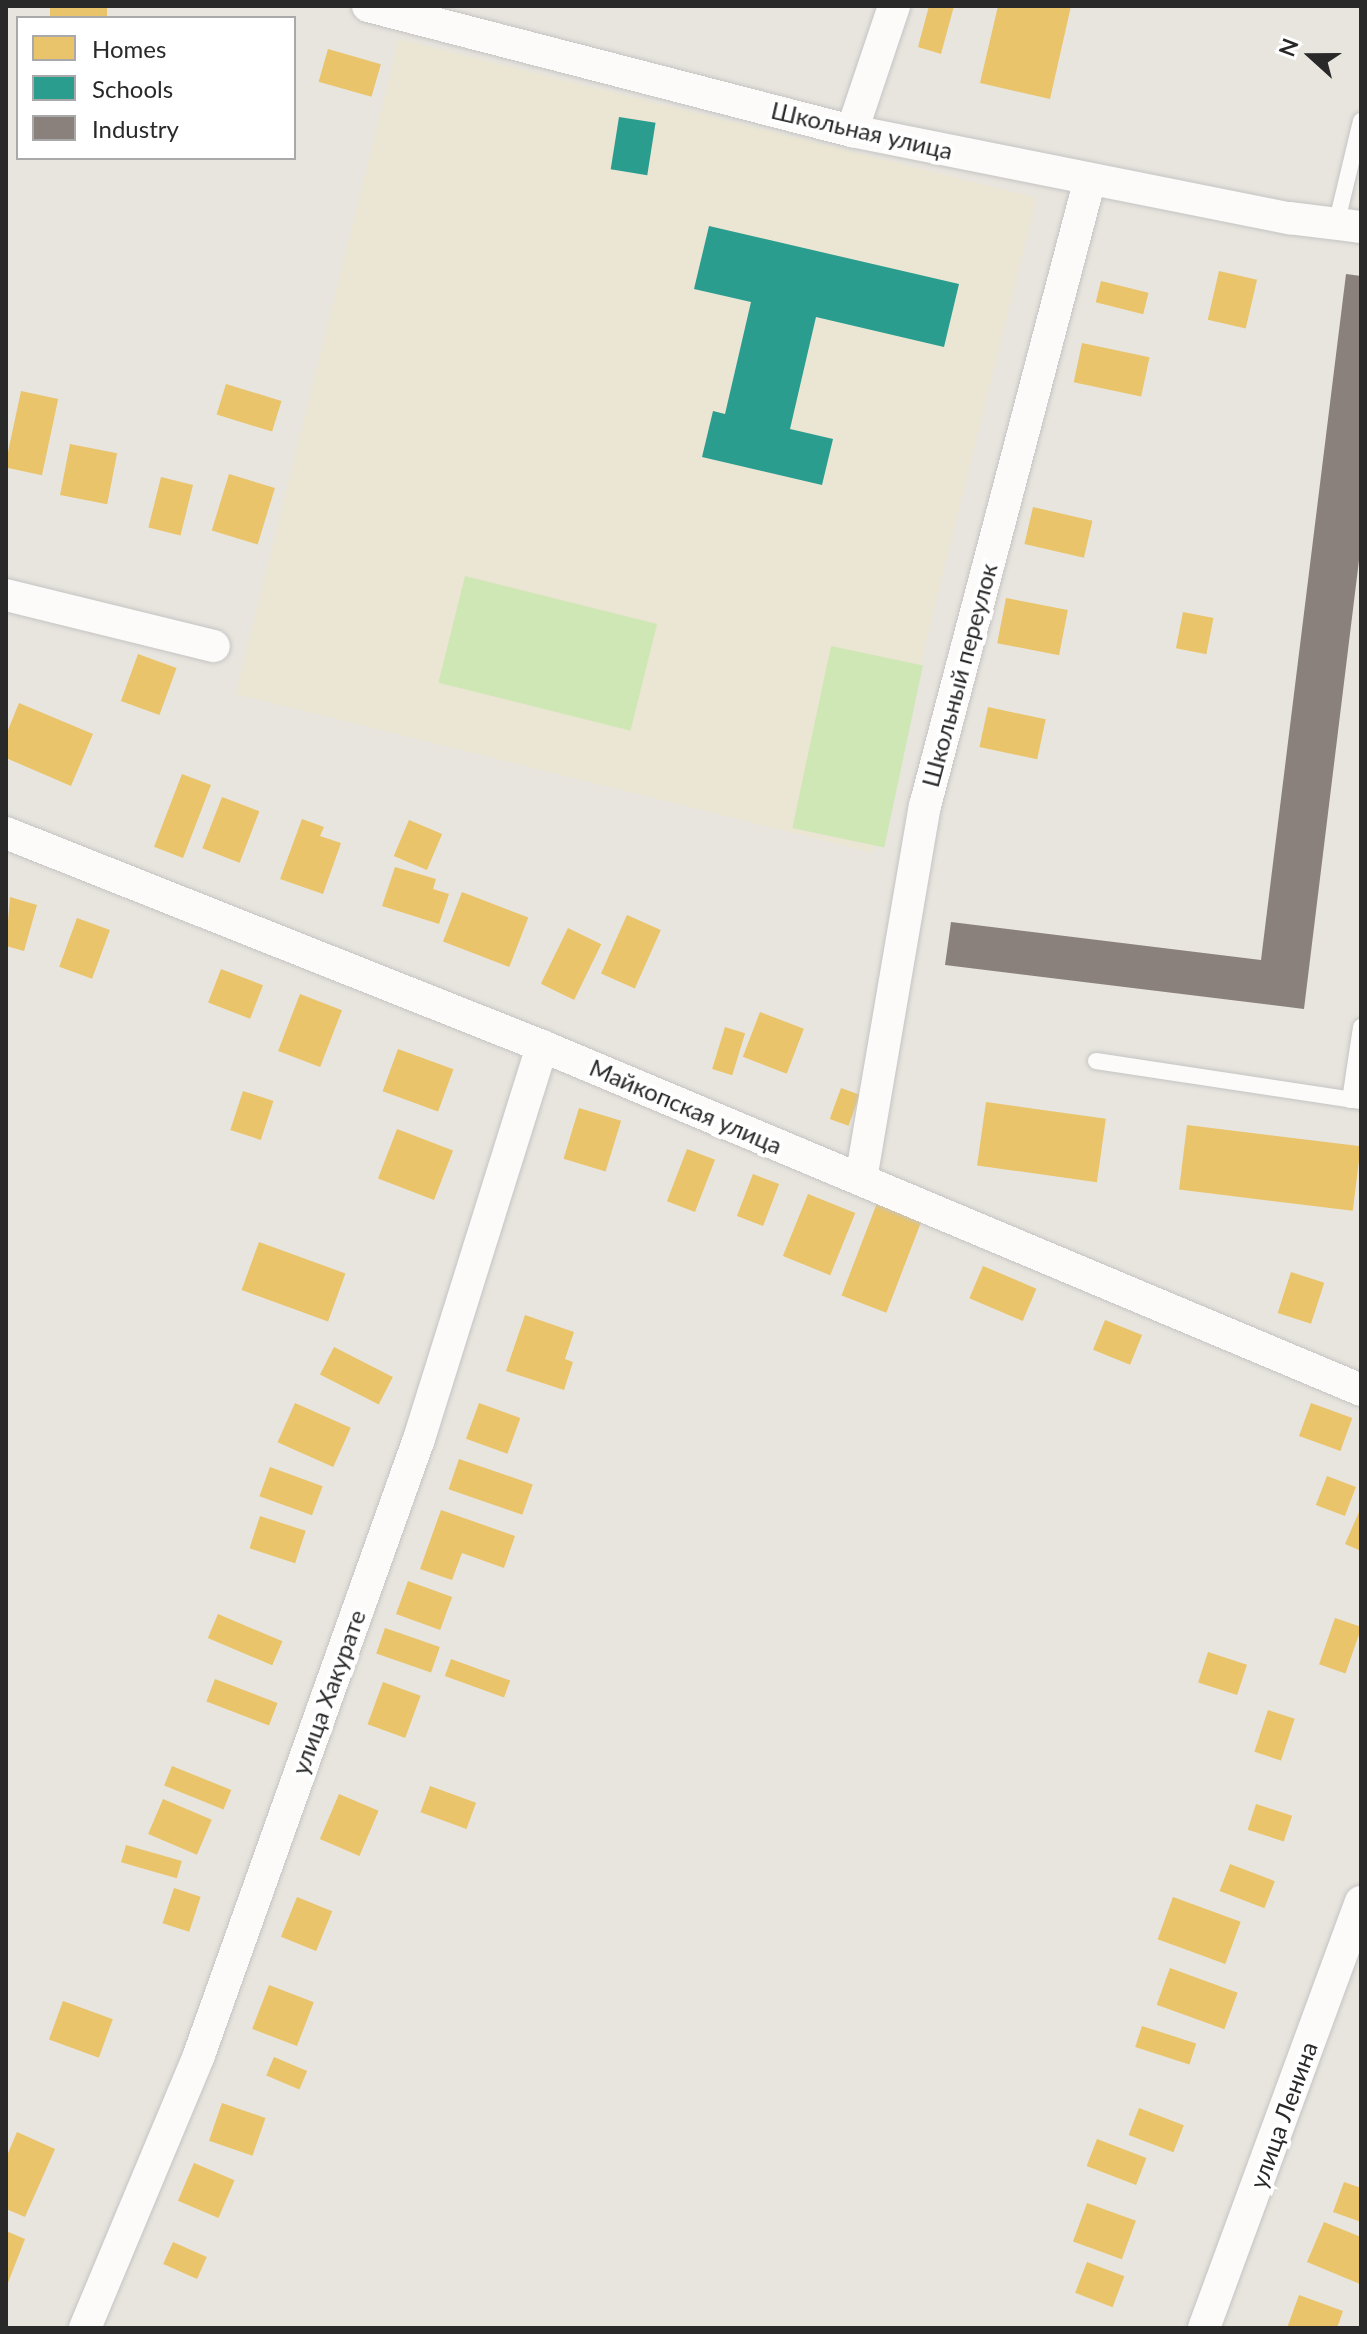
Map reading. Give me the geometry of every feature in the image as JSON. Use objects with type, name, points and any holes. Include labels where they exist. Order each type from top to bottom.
[{"type":"street","name":"Школьная улица","points":[[368,6],[852,131],[1090,179],[1349,226]]},
{"type":"street","points":[[852,131],[894,6]]},
{"type":"street","name":"Школьный переулок","points":[[861,1179],[925,806],[1090,179]]},
{"type":"street","points":[[6,595],[214,646]]},
{"type":"street","name":"Майкопская улица","points":[[6,833],[542,1046],[1361,1390]]},
{"type":"street","name":"улица Хакурате","points":[[85,2328],[199,2055],[408,1469],[542,1046]]},
{"type":"street","name":"улица Ленина","points":[[1204,2328],[1361,1902]]},
{"type":"lane","points":[[1349,226],[1361,121]]},
{"type":"lane","points":[[1096,1061],[1356,1100],[1361,1027]]},
{"type":"shaded area","points":[[399,39],[1036,198],[873,853],[236,694]]},
{"type":"green space","points":[[465,576],[657,624],[631,731],[438,683]]},
{"type":"green space","points":[[831,646],[923,666],[884,847],[792,828]]},
{"type":"building: Homes","points":[[50,6],[107,6],[107,16],[50,16]]},
{"type":"building: Homes","points":[[929,6],[954,6],[941,54],[918,47]]},
{"type":"building: Homes","points":[[998,6],[1071,6],[1050,99],[980,83]]},
{"type":"building: Homes","points":[[328,49],[381,64],[371,97],[319,82]]},
{"type":"building: Homes","points":[[1219,271],[1257,280],[1246,328],[1208,320]]},
{"type":"building: Homes","points":[[1101,281],[1149,293],[1143,314],[1096,302]]},
{"type":"building: Homes","points":[[1082,343],[1149,357],[1141,396],[1074,382]]},
{"type":"building: Homes","points":[[226,384],[281,401],[272,432],[217,415]]},
{"type":"building: Homes","points":[[21,391],[58,399],[42,475],[6,468]]},
{"type":"building: Homes","points":[[70,444],[117,453],[107,504],[60,495]]},
{"type":"building: Homes","points":[[229,474],[275,488],[258,544],[212,530]]},
{"type":"building: Homes","points":[[161,477],[193,485],[180,535],[148,527]]},
{"type":"building: Homes","points":[[1033,507],[1092,521],[1084,558],[1024,544]]},
{"type":"building: Homes","points":[[1006,598],[1068,610],[1059,655],[997,643]]},
{"type":"building: Homes","points":[[1183,612],[1213,618],[1206,654],[1176,648]]},
{"type":"building: Homes","points":[[138,654],[177,668],[159,715],[121,701]]},
{"type":"building: Homes","points":[[19,703],[93,734],[71,786],[6,758],[6,735]]},
{"type":"building: Homes","points":[[988,707],[1046,719],[1037,759],[979,747]]},
{"type":"building: Homes","points":[[182,774],[211,785],[183,858],[154,847]]},
{"type":"building: Homes","points":[[222,797],[259,811],[240,863],[202,848]]},
{"type":"building: Homes","points":[[302,819],[324,827],[320,836],[341,843],[323,894],[280,879]]},
{"type":"building: Homes","points":[[409,820],[442,834],[427,870],[394,856]]},
{"type":"building: Homes","points":[[395,867],[436,879],[433,889],[449,894],[439,924],[382,906]]},
{"type":"building: Homes","points":[[462,892],[528,917],[509,967],[443,941]]},
{"type":"building: Homes","points":[[10,897],[37,905],[24,951],[6,946]]},
{"type":"building: Homes","points":[[627,915],[661,930],[635,989],[601,973]]},
{"type":"building: Homes","points":[[77,918],[110,930],[92,979],[59,967]]},
{"type":"building: Homes","points":[[568,928],[601,944],[574,1000],[541,984]]},
{"type":"building: Homes","points":[[221,969],[263,985],[250,1019],[208,1003]]},
{"type":"building: Homes","points":[[300,994],[342,1010],[320,1067],[278,1051]]},
{"type":"building: Homes","points":[[760,1012],[804,1029],[787,1074],[743,1057]]},
{"type":"building: Homes","points":[[725,1027],[745,1033],[732,1075],[712,1069]]},
{"type":"building: Homes","points":[[398,1049],[453,1069],[438,1111],[383,1091]]},
{"type":"building: Homes","points":[[841,1088],[860,1095],[849,1126],[830,1119]]},
{"type":"building: Homes","points":[[243,1091],[273,1101],[261,1140],[230,1130]]},
{"type":"building: Homes","points":[[986,1102],[1106,1119],[1097,1182],[977,1165]]},
{"type":"building: Homes","points":[[579,1108],[621,1121],[606,1172],[564,1159]]},
{"type":"building: Homes","points":[[1187,1125],[1361,1146],[1353,1211],[1179,1190]]},
{"type":"building: Homes","points":[[397,1129],[453,1151],[434,1200],[378,1178]]},
{"type":"building: Homes","points":[[687,1149],[715,1160],[695,1212],[667,1201]]},
{"type":"building: Homes","points":[[753,1174],[779,1184],[763,1226],[737,1216]]},
{"type":"building: Homes","points":[[808,1194],[855,1213],[830,1275],[783,1256]]},
{"type":"building: Homes","points":[[877,1203],[922,1220],[886,1313],[842,1295]]},
{"type":"building: Homes","points":[[259,1242],[345,1273],[328,1321],[242,1290]]},
{"type":"building: Homes","points":[[983,1266],[1036,1289],[1023,1321],[969,1298]]},
{"type":"building: Homes","points":[[1291,1272],[1324,1283],[1311,1324],[1278,1313]]},
{"type":"building: Homes","points":[[525,1315],[574,1332],[565,1359],[573,1362],[564,1390],[506,1371]]},
{"type":"building: Homes","points":[[1105,1320],[1142,1335],[1130,1365],[1093,1350]]},
{"type":"building: Homes","points":[[334,1347],[393,1377],[379,1405],[320,1375]]},
{"type":"building: Homes","points":[[295,1403],[351,1428],[333,1467],[278,1442]]},
{"type":"building: Homes","points":[[479,1403],[520,1418],[507,1454],[466,1439]]},
{"type":"building: Homes","points":[[1311,1403],[1352,1418],[1340,1451],[1299,1436]]},
{"type":"building: Homes","points":[[459,1459],[533,1484],[522,1515],[449,1489]]},
{"type":"building: Homes","points":[[270,1467],[323,1486],[312,1515],[259,1496]]},
{"type":"building: Homes","points":[[1327,1476],[1356,1487],[1345,1516],[1316,1505]]},
{"type":"building: Homes","points":[[441,1510],[515,1536],[504,1568],[462,1553],[452,1580],[420,1569]]},
{"type":"building: Homes","points":[[1361,1512],[1361,1551],[1345,1544]]},
{"type":"building: Homes","points":[[260,1516],[306,1531],[295,1563],[249,1548]]},
{"type":"building: Homes","points":[[408,1581],[452,1597],[440,1630],[396,1614]]},
{"type":"building: Homes","points":[[218,1614],[282,1641],[272,1665],[208,1638]]},
{"type":"building: Homes","points":[[1335,1618],[1361,1627],[1346,1673],[1319,1664]]},
{"type":"building: Homes","points":[[385,1628],[440,1647],[431,1672],[376,1654]]},
{"type":"building: Homes","points":[[1208,1652],[1247,1665],[1237,1695],[1198,1682]]},
{"type":"building: Homes","points":[[451,1659],[510,1681],[504,1697],[445,1676]]},
{"type":"building: Homes","points":[[215,1679],[278,1703],[269,1725],[206,1701]]},
{"type":"building: Homes","points":[[383,1682],[421,1696],[405,1738],[368,1724]]},
{"type":"building: Homes","points":[[1268,1710],[1295,1719],[1281,1760],[1254,1752]]},
{"type":"building: Homes","points":[[172,1766],[231,1790],[223,1809],[164,1785]]},
{"type":"building: Homes","points":[[430,1786],[476,1803],[466,1829],[420,1812]]},
{"type":"building: Homes","points":[[339,1794],[379,1811],[359,1856],[320,1839]]},
{"type":"building: Homes","points":[[163,1799],[212,1820],[197,1855],[148,1834]]},
{"type":"building: Homes","points":[[1256,1804],[1292,1816],[1284,1841],[1248,1830]]},
{"type":"building: Homes","points":[[126,1845],[182,1861],[177,1878],[121,1862]]},
{"type":"building: Homes","points":[[1230,1864],[1275,1881],[1264,1908],[1220,1891]]},
{"type":"building: Homes","points":[[174,1888],[201,1897],[189,1932],[163,1923]]},
{"type":"building: Homes","points":[[297,1897],[332,1911],[316,1951],[281,1937]]},
{"type":"building: Homes","points":[[1173,1897],[1241,1922],[1225,1964],[1158,1939]]},
{"type":"building: Homes","points":[[1170,1968],[1238,1993],[1224,2029],[1157,2005]]},
{"type":"building: Homes","points":[[269,1985],[314,2002],[297,2046],[252,2029]]},
{"type":"building: Homes","points":[[63,2001],[113,2019],[99,2058],[49,2040]]},
{"type":"building: Homes","points":[[1142,2026],[1196,2044],[1189,2065],[1135,2047]]},
{"type":"building: Homes","points":[[274,2057],[307,2071],[299,2089],[266,2075]]},
{"type":"building: Homes","points":[[222,2103],[265,2118],[252,2156],[209,2141]]},
{"type":"building: Homes","points":[[1139,2108],[1184,2125],[1173,2152],[1129,2135]]},
{"type":"building: Homes","points":[[17,2132],[55,2149],[25,2217],[6,2209],[6,2158]]},
{"type":"building: Homes","points":[[1097,2139],[1146,2158],[1136,2185],[1087,2166]]},
{"type":"building: Homes","points":[[194,2163],[235,2180],[218,2218],[178,2201]]},
{"type":"building: Homes","points":[[1344,2182],[1361,2188],[1361,2222],[1333,2212]]},
{"type":"building: Homes","points":[[1087,2203],[1136,2221],[1122,2259],[1073,2242]]},
{"type":"building: Homes","points":[[1324,2222],[1361,2237],[1360,2284],[1307,2262]]},
{"type":"building: Homes","points":[[6,2231],[25,2239],[6,2288]]},
{"type":"building: Homes","points":[[173,2242],[207,2257],[197,2279],[163,2264]]},
{"type":"building: Homes","points":[[1087,2262],[1124,2276],[1113,2307],[1075,2293]]},
{"type":"building: Homes","points":[[1299,2295],[1343,2311],[1337,2328],[1287,2328]]},
{"type":"building: Schools","points":[[619,117],[656,123],[647,175],[611,169]]},
{"type":"building: Schools","points":[[709,226],[959,284],[944,347],[816,317],[790,429],[833,439],[822,485],[702,457],[713,411],[725,414],[751,302],[694,289]]},
{"type":"building: Industry","points":[[1346,274],[1361,276],[1361,544],[1304,1009],[945,965],[951,922],[1261,960]]}]
